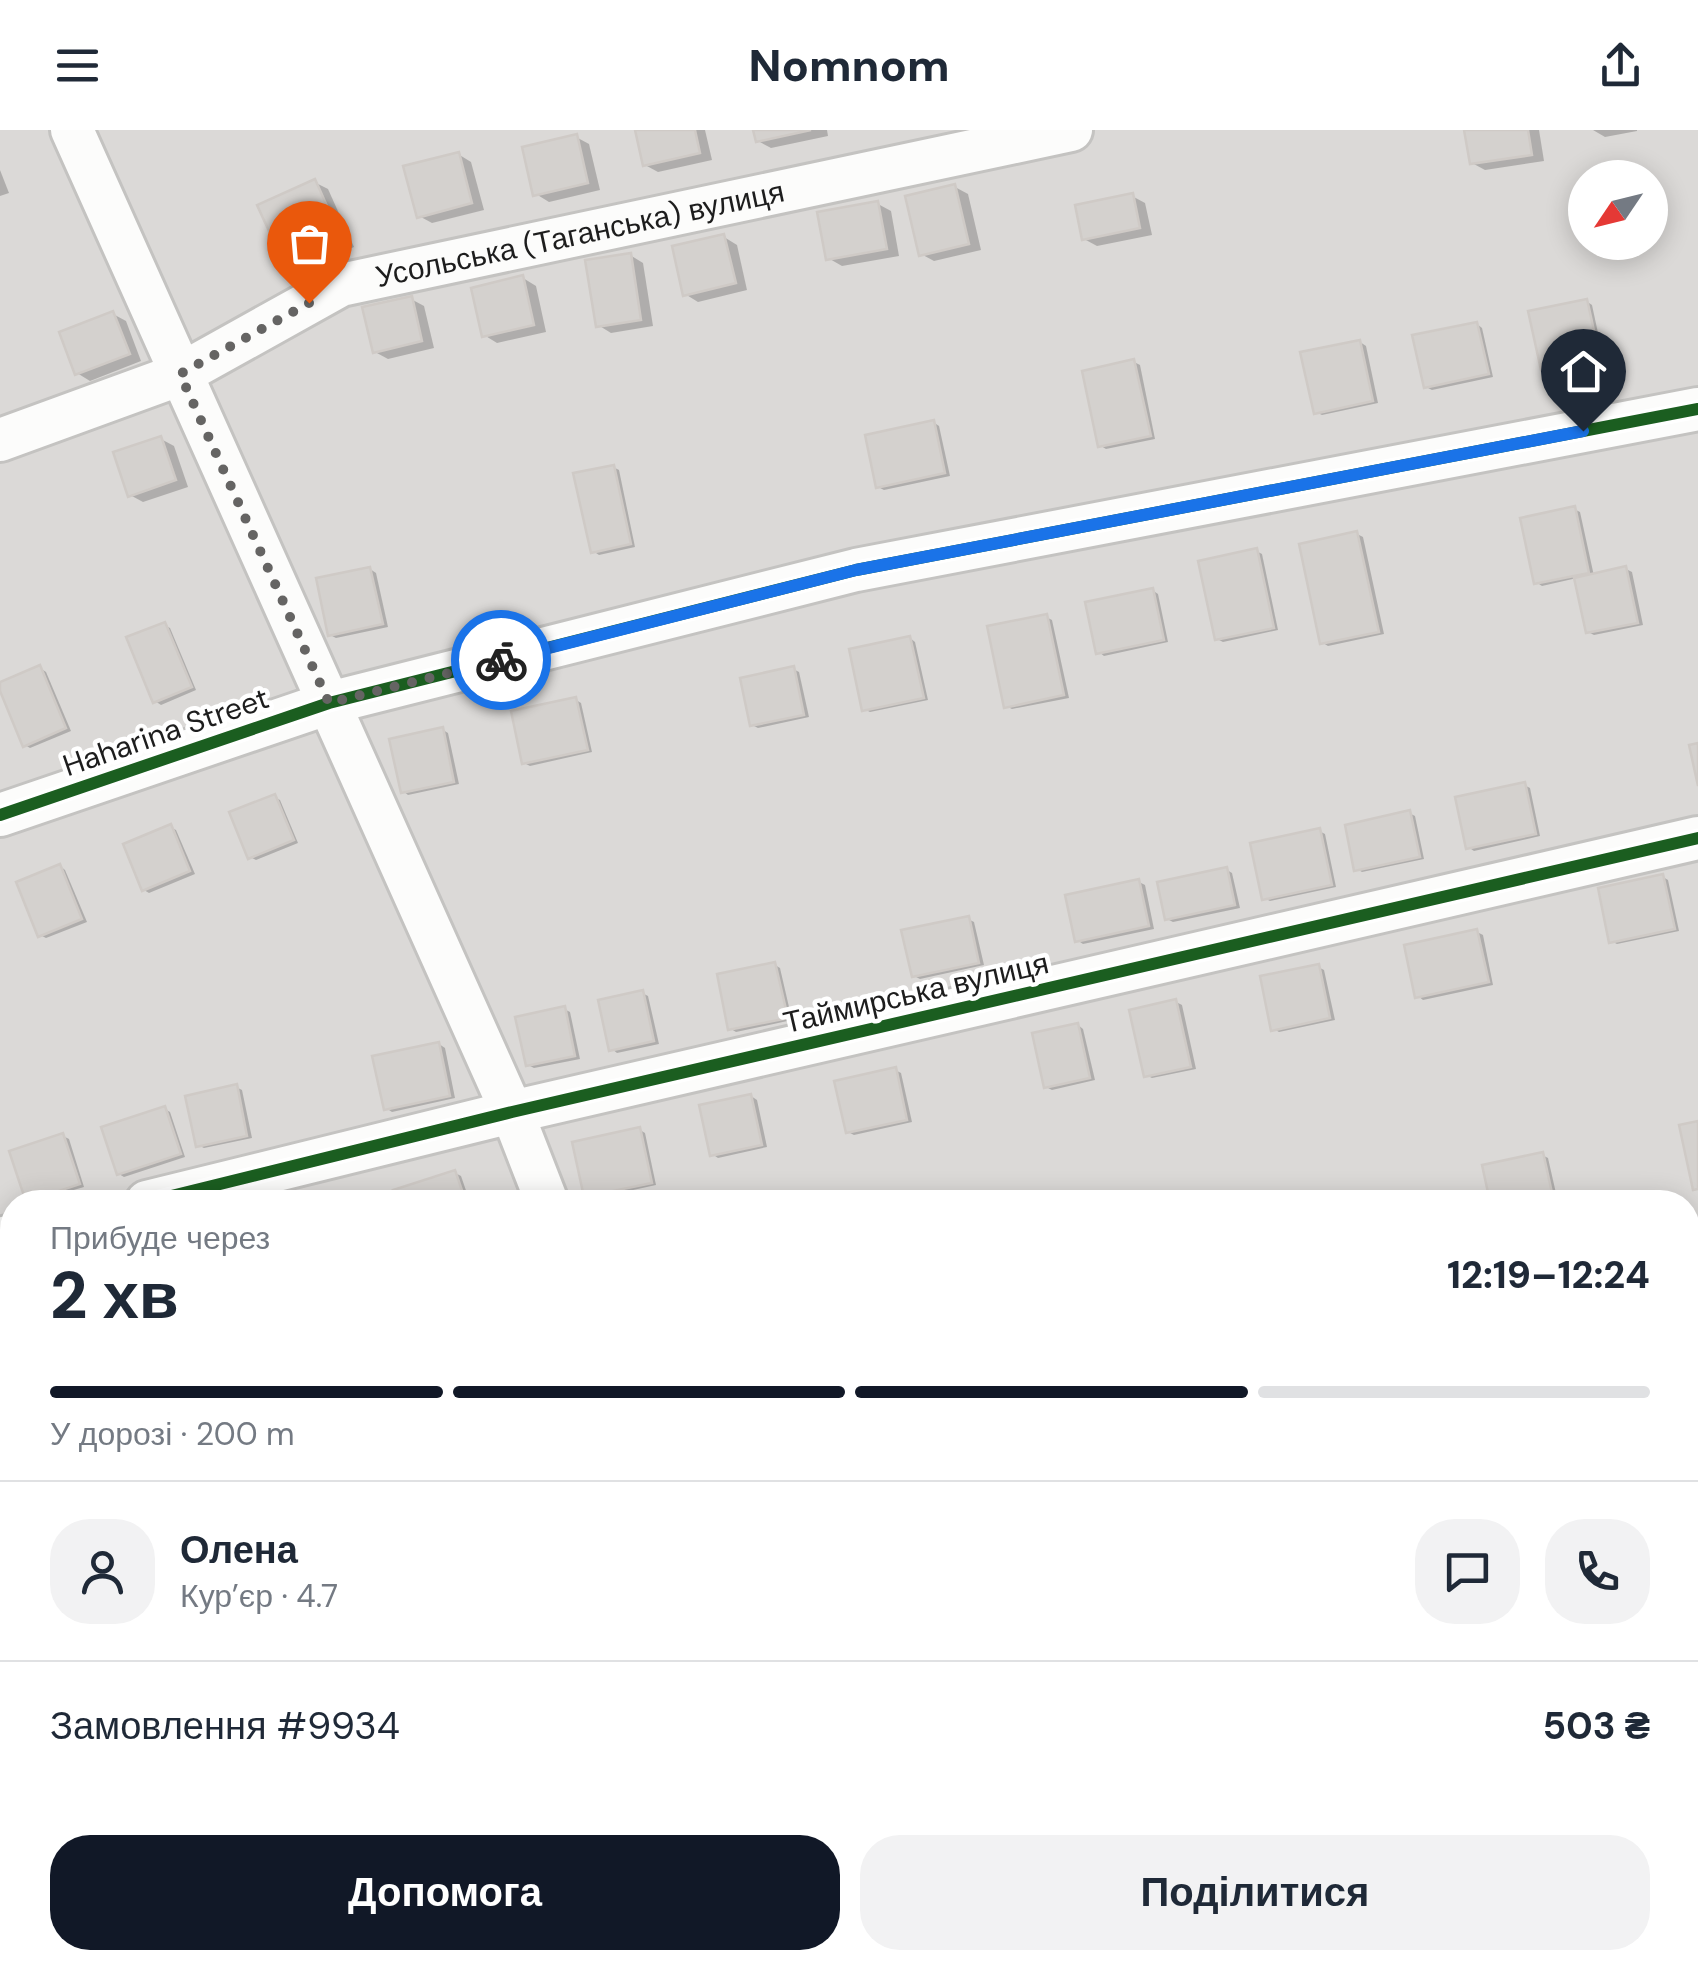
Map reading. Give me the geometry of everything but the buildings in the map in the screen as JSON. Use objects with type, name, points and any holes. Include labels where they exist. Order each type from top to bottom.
[{"type":"street","points":[[72,130],[512,1112],[542,1190]]},
{"type":"street","name":"Усольська (Таганська) вулиця","points":[[0,440],[180,374],[341,285],[1071,130]]},
{"type":"street","name":"Haharina Street","points":[[0,815],[329,703],[856,570],[1698,409]]},
{"type":"street","name":"Таймирська вулиця","points":[[195,1190],[512,1112],[1698,838]]},
{"type":"shaded area","points":[[0,130],[1698,130],[1698,1190],[0,1190]]},
{"type":"cycle path","points":[[0,815],[329,703],[856,570],[1698,409]]},
{"type":"cycle path","points":[[196,1190],[512,1112],[1698,838]]},
{"type":"way so far","points":[[309,303],[180,374],[329,703],[501,660]]},
{"type":"route","points":[[501,660],[856,570],[1583,431]]}]
